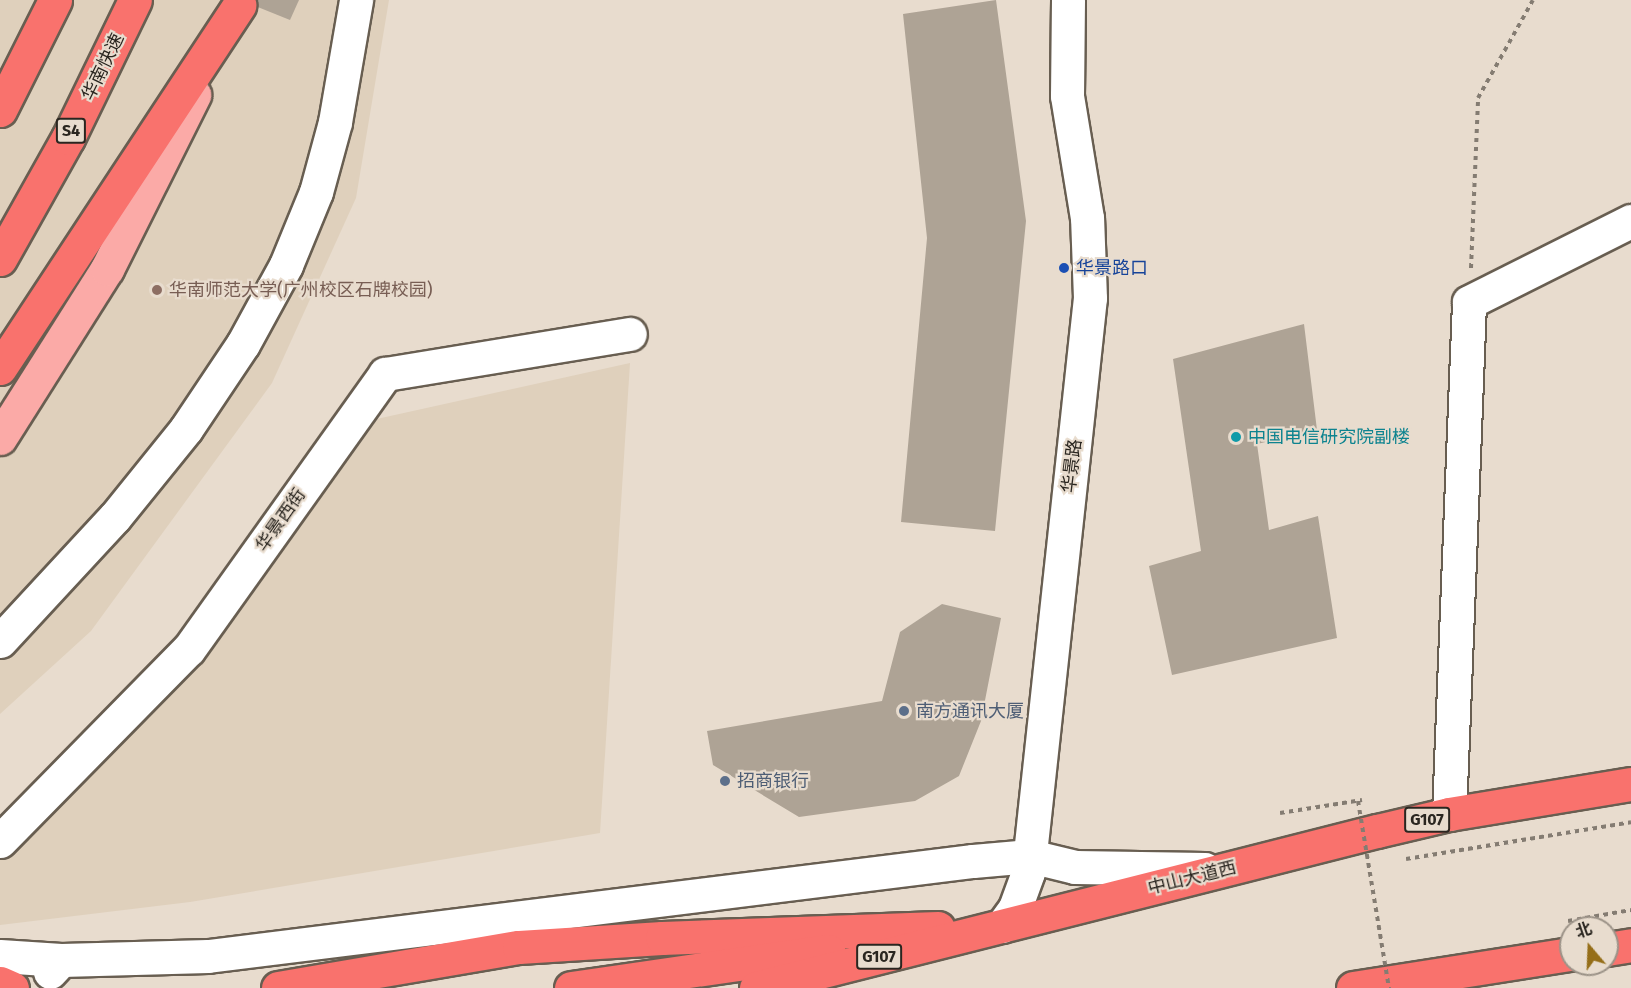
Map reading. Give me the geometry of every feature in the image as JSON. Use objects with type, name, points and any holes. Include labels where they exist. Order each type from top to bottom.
[{"type":"highway","points":[[0,110],[55,0]]},
{"type":"highway","name":"华南快速","points":[[0,259],[68,138],[135,0]]},
{"type":"highway","points":[[0,368],[239,4]]},
{"type":"highway","name":"中山大道西","points":[[756,988],[1449,814],[1631,784]]},
{"type":"highway","points":[[278,988],[519,947],[662,938],[1002,926]]},
{"type":"highway","points":[[571,988],[1002,926]]},
{"type":"highway","points":[[1353,988],[1559,956]]},
{"type":"highway","points":[[0,983],[12,988]]},
{"type":"main road","points":[[0,438],[106,269],[239,4]]},
{"type":"street","points":[[0,641],[114,517],[186,429],[243,344],[286,265],[316,192],[335,122],[356,0]]},
{"type":"street","name":"华景路","points":[[1002,926],[1022,891],[1030,856],[1090,298],[1088,218],[1067,96],[1068,0]]},
{"type":"street","points":[[1449,814],[1469,302],[1631,221]]},
{"type":"street","name":"华景西街","points":[[0,841],[189,649],[385,374],[630,334]]},
{"type":"street","points":[[0,956],[56,966],[208,956],[531,914],[1030,856],[1075,867],[1225,869]]},
{"type":"path","points":[[1469,302],[1478,98],[1533,0]]},
{"type":"path","points":[[1280,813],[1358,801],[1389,988]]},
{"type":"path","points":[[1404,859],[1631,822]]},
{"type":"path","points":[[1370,865],[1381,863]]},
{"type":"path","points":[[1597,916],[1631,910]]},
{"type":"shaded area","name":"华南师范大学(广州校区石牌校园)","points":[[0,0],[389,0],[356,198],[272,383],[91,631],[0,714]]},
{"type":"shaded area","points":[[630,363],[600,833],[190,902],[0,925],[0,851],[354,424]]},
{"type":"building","points":[[240,0],[299,0],[290,20]]},
{"type":"building","points":[[996,0],[1026,221],[995,531],[901,522],[927,238],[903,14]]},
{"type":"building","points":[[1304,324],[1317,430],[1257,444],[1269,530],[1318,516],[1337,638],[1172,675],[1149,566],[1201,551],[1173,359]]},
{"type":"building","name":"南方通讯大厦","points":[[942,604],[1001,618],[981,721],[959,776],[915,801],[799,817],[713,765],[707,731],[882,701],[900,632]]},
{"type":"place","name":"华景路口","points":[[1064,268]]},
{"type":"place","name":"华南师范大学(广州校区石牌校园)","points":[[157,290]]},
{"type":"place","name":"中国电信研究院副楼","points":[[1236,437]]},
{"type":"place","name":"南方通讯大厦","points":[[904,711]]},
{"type":"place","name":"招商银行","points":[[725,781]]}]
